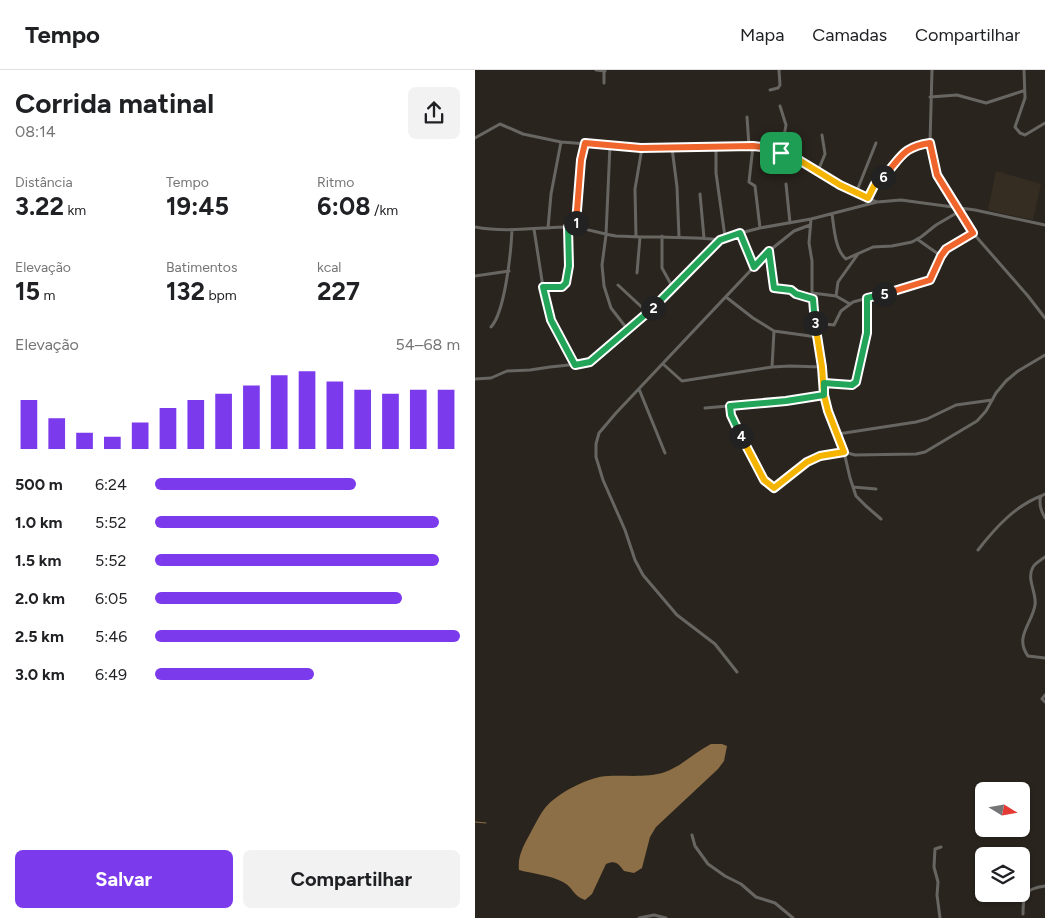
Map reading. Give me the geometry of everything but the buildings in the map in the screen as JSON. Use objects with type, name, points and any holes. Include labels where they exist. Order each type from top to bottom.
[{"type":"street","points":[[596,70],[605,71],[604,82]]},
{"type":"street","points":[[770,90],[780,85],[779,70]]},
{"type":"street","points":[[931,70],[930,143],[937,175],[973,233],[1045,318]]},
{"type":"street","points":[[1023,70],[1025,98],[1015,127],[1020,133],[1025,135],[1045,123]]},
{"type":"street","points":[[930,97],[957,95],[987,103],[1023,91]]},
{"type":"street","points":[[780,106],[786,125],[781,153]]},
{"type":"street","points":[[747,116],[751,146],[749,182],[755,186],[760,228]]},
{"type":"street","points":[[475,138],[500,124],[523,134],[561,142],[641,148],[751,146],[770,148],[794,157],[840,185],[877,202]]},
{"type":"street","points":[[818,171],[825,154],[822,135]]},
{"type":"street","points":[[548,228],[553,184],[561,142]]},
{"type":"street","points":[[576,228],[581,160],[585,143]]},
{"type":"street","points":[[868,198],[875,184],[891,169],[900,155],[919,144],[930,143]]},
{"type":"street","points":[[856,193],[876,144]]},
{"type":"street","points":[[610,145],[606,235],[602,265],[604,286],[611,308],[628,330]]},
{"type":"street","points":[[716,147],[716,174],[725,237]]},
{"type":"street","points":[[637,273],[638,237],[635,189],[641,148]]},
{"type":"street","points":[[672,148],[677,187],[679,237]]},
{"type":"street","points":[[786,184],[790,223]]},
{"type":"street","points":[[700,194],[704,238]]},
{"type":"street","points":[[475,379],[491,378],[507,371],[588,363],[648,313],[725,237],[760,228],[811,219],[877,202],[909,201],[957,207],[1045,225]]},
{"type":"street","points":[[832,214],[836,237],[844,258],[850,258],[873,247],[892,246],[917,239],[935,225],[960,211]]},
{"type":"street","points":[[811,219],[809,243],[812,261],[812,293],[824,395],[828,411],[844,452],[853,487],[859,499],[881,519]]},
{"type":"street","points":[[737,672],[715,644],[677,615],[643,575],[635,560],[625,530],[603,480],[596,457],[596,444],[599,433],[616,412],[769,251],[783,239],[810,225]]},
{"type":"street","points":[[475,227],[512,230],[568,227],[606,235],[720,240]]},
{"type":"street","points":[[543,287],[562,287],[566,283],[569,266],[568,227]]},
{"type":"street","points":[[534,229],[543,287],[551,320],[575,365]]},
{"type":"street","points":[[491,327],[496,320],[509,271],[512,230]]},
{"type":"street","points":[[740,233],[754,267]]},
{"type":"street","points":[[815,323],[834,325],[841,310],[850,304],[928,282],[946,249],[973,233]]},
{"type":"street","points":[[662,236],[663,268],[673,288]]},
{"type":"street","points":[[917,239],[941,256]]},
{"type":"street","points":[[769,251],[774,288],[791,290],[796,294],[813,299]]},
{"type":"street","points":[[836,296],[838,282],[858,254]]},
{"type":"street","points":[[475,276],[509,271]]},
{"type":"street","points":[[618,285],[648,313]]},
{"type":"street","points":[[812,293],[836,296],[850,304]]},
{"type":"street","points":[[726,297],[757,321],[774,331],[817,337]]},
{"type":"street","points":[[824,383],[852,385],[858,379],[867,333],[867,298]]},
{"type":"street","points":[[772,367],[774,331]]},
{"type":"street","points":[[730,406],[738,431],[764,480],[774,488],[807,462],[820,456],[844,452],[855,455],[916,454],[925,452],[977,421],[986,412],[996,393],[1006,381],[1045,355]]},
{"type":"street","points":[[663,364],[682,381],[772,367],[822,367]]},
{"type":"street","points":[[639,389],[665,453]]},
{"type":"street","points":[[705,408],[786,401],[824,395]]},
{"type":"street","points":[[838,434],[916,422],[927,419],[956,405],[992,400]]},
{"type":"street","points":[[853,487],[876,489]]},
{"type":"street","points":[[1043,495],[1039,506],[1045,518]]},
{"type":"street","points":[[978,550],[990,534],[1013,513],[1043,495]]},
{"type":"street","points":[[1045,557],[1034,564],[1032,568],[1031,575],[1035,603],[1025,629],[1022,644],[1028,656],[1045,658]]},
{"type":"street","points":[[1045,695],[1042,699],[1045,702]]},
{"type":"street","points":[[692,835],[695,846],[708,864],[741,884],[756,897],[775,903],[793,918]]},
{"type":"street","points":[[940,918],[937,896],[938,882],[934,867],[935,849],[941,848]]},
{"type":"street","points":[[1023,914],[1027,891],[1030,888],[1045,886]]},
{"type":"street","points":[[639,918],[666,918]]},
{"type":"shaded area","points":[[996,171],[1041,184],[1033,220],[988,210]]},
{"type":"shaded area","points":[[711,744],[727,746],[724,761],[718,769],[656,827],[650,837],[642,868],[634,873],[624,871],[616,863],[606,864],[592,894],[585,900],[578,896],[567,884],[547,876],[519,870],[519,859],[523,848],[540,815],[550,802],[565,791],[583,782],[601,777],[644,776],[665,772]]},
{"type":"waterway","points":[[475,822],[486,823]]},
{"type":"route","points":[[781,153],[770,148],[753,146],[641,148],[585,143],[581,160],[576,228],[568,227],[569,266],[566,283],[562,287],[543,287],[551,320],[559,338],[575,365],[586,364],[648,313],[720,240],[740,233],[754,267],[769,251],[774,288],[791,290],[796,294],[813,299],[824,395],[828,411],[844,452],[820,456],[807,462],[775,488],[772,488],[764,480],[738,431],[731,415],[730,406],[786,401],[824,395],[824,383],[852,385],[858,379],[867,333],[867,298],[928,282],[946,249],[973,233],[937,175],[930,143],[919,144],[900,155],[891,169],[875,184],[868,198],[840,185],[794,157],[781,153]]}]
